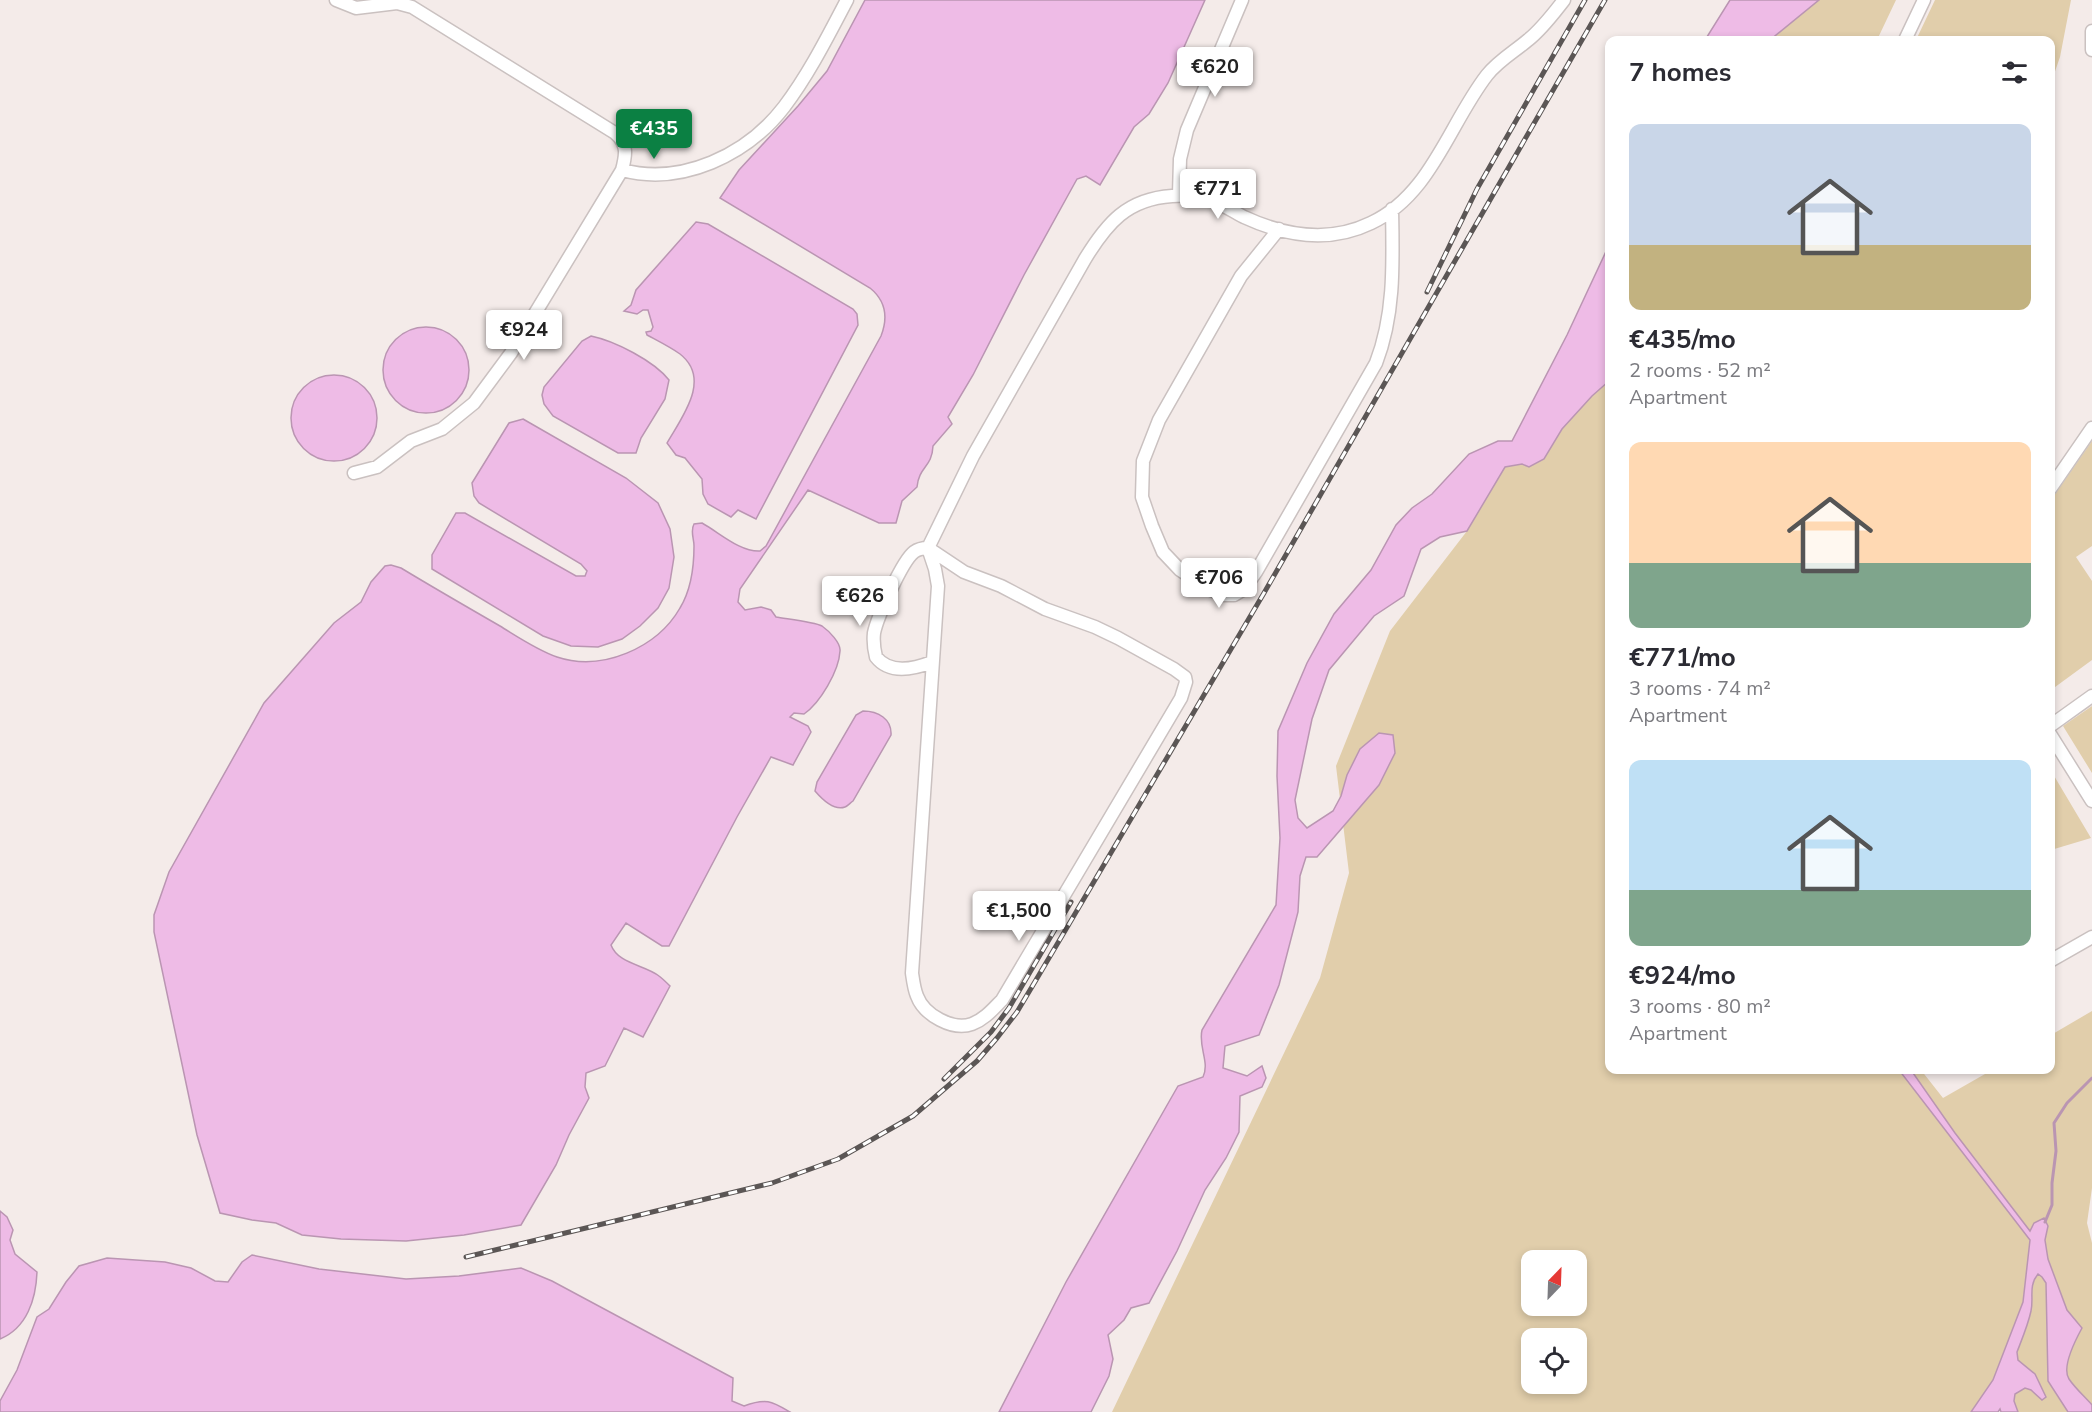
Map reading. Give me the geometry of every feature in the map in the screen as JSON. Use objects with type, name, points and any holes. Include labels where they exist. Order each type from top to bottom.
[{"type":"street","points":[[336,0],[356,8],[397,3],[412,7],[615,133],[623,140],[626,149],[622,170],[512,352],[474,403],[442,429],[411,441],[377,467],[354,473]]},
{"type":"street","points":[[622,170],[660,175],[687,171],[713,161],[745,143],[770,121],[792,95],[812,66],[847,0]]},
{"type":"street","points":[[1179,195],[1180,159],[1186,130],[1242,0]]},
{"type":"street","points":[[932,662],[905,669],[887,666],[876,657],[873,643],[881,613],[904,564],[914,552],[928,548],[964,572],[1118,638],[1174,669],[1185,678],[1186,682],[1180,698],[1002,999],[987,1015],[972,1024],[957,1026],[939,1019],[926,1010],[917,997],[912,973],[938,586],[928,548],[973,456],[1098,238],[1116,217],[1134,205],[1161,196],[1179,195],[1211,200],[1250,219],[1304,235],[1334,234],[1373,223],[1412,194],[1486,76],[1508,54],[1528,41],[1564,0]]},
{"type":"street","points":[[1907,36],[1924,0]]},
{"type":"street","points":[[2092,31],[2092,50]]},
{"type":"street","points":[[1279,229],[1241,276],[1159,420],[1143,461],[1142,497],[1163,552],[1180,570],[1209,589],[1223,595],[1234,595],[1244,589],[1256,572],[1376,363],[1385,340],[1394,277],[1392,209]]},
{"type":"street","points":[[2055,482],[2092,428]]},
{"type":"street","points":[[2055,722],[2092,696]]},
{"type":"street","points":[[2055,742],[2092,801]]},
{"type":"street","points":[[2055,958],[2092,937]]},
{"type":"shaded area","points":[[865,0],[1205,0],[1168,83],[1149,114],[1134,127],[1100,185],[1086,176],[1077,179],[1024,275],[973,375],[948,417],[952,424],[933,446],[930,459],[920,475],[917,487],[902,501],[896,523],[879,523],[808,490],[740,589],[738,602],[745,610],[761,607],[771,610],[776,617],[813,623],[825,628],[839,644],[839,659],[836,668],[828,686],[810,709],[804,714],[794,713],[790,717],[808,726],[811,732],[793,765],[771,757],[669,946],[662,946],[626,923],[611,945],[619,956],[653,972],[670,986],[643,1037],[624,1028],[605,1066],[586,1073],[585,1087],[589,1098],[556,1165],[521,1225],[464,1235],[406,1241],[341,1239],[302,1235],[276,1223],[220,1213],[197,1135],[154,932],[154,915],[169,872],[264,703],[334,623],[361,602],[371,582],[385,566],[401,568],[542,651],[574,661],[592,661],[610,659],[643,645],[670,622],[684,601],[691,578],[694,524],[702,523],[745,548],[760,551],[766,546],[881,336],[885,316],[879,298],[870,288],[720,198],[739,170],[827,71]]},
{"type":"shaded area","points":[[1730,0],[1819,0],[1775,36],[1708,36]]},
{"type":"shaded area","points":[[1819,0],[1896,0],[1879,36],[1775,36]]},
{"type":"shaded area","points":[[1935,0],[2071,0],[2055,71],[2055,36],[1918,36]]},
{"type":"shaded area","points":[[696,222],[708,224],[853,309],[857,314],[858,325],[756,519],[738,510],[731,517],[708,504],[703,494],[702,479],[685,458],[676,455],[667,443],[691,398],[694,375],[689,364],[680,354],[647,335],[646,332],[651,331],[653,327],[648,310],[637,314],[624,311],[631,305],[636,290]]},
{"type":"shaded area","points":[[1605,254],[1605,385],[1562,429],[1544,459],[1529,467],[1522,464],[1505,467],[1467,531],[1440,537],[1421,549],[1404,596],[1374,616],[1329,670],[1312,719],[1295,800],[1298,818],[1307,828],[1333,811],[1360,749],[1379,733],[1393,735],[1395,753],[1379,785],[1317,857],[1306,857],[1300,876],[1298,912],[1279,985],[1259,1035],[1225,1046],[1223,1068],[1247,1076],[1262,1066],[1266,1078],[1262,1087],[1240,1096],[1239,1132],[1226,1158],[1205,1190],[1177,1251],[1149,1303],[1131,1308],[1124,1320],[1108,1335],[1113,1359],[1109,1376],[1091,1412],[999,1412],[1066,1282],[1178,1086],[1203,1077],[1205,1066],[1201,1042],[1202,1030],[1276,905],[1280,838],[1277,776],[1278,731],[1307,663],[1334,614],[1371,570],[1396,525],[1412,508],[1432,494],[1469,454],[1498,441],[1512,441],[1567,335]]},
{"type":"shaded area","points":[[426,327],[450,334],[462,346],[469,370],[462,394],[450,406],[426,413],[402,406],[390,394],[383,370],[390,346],[402,334]]},
{"type":"shaded area","points":[[591,336],[611,342],[633,353],[654,366],[669,380],[665,399],[641,438],[636,453],[618,453],[553,416],[544,404],[542,395],[544,387],[582,341]]},
{"type":"shaded area","points":[[334,375],[358,382],[370,394],[377,418],[370,442],[358,454],[334,461],[310,454],[298,442],[291,418],[298,394],[310,382]]},
{"type":"shaded area","points":[[1605,385],[1605,1074],[1924,1074],[1943,1098],[1985,1074],[2055,1074],[2055,1033],[2092,1011],[2092,1188],[2087,1223],[2092,1243],[2092,1405],[2071,1382],[2067,1374],[2070,1353],[2082,1328],[2067,1310],[2048,1259],[2045,1240],[2047,1227],[2030,1240],[2023,1302],[1993,1380],[1971,1412],[1112,1412],[1320,978],[1349,873],[1336,766],[1390,631],[1467,531],[1505,467],[1522,464],[1529,467],[1544,459],[1562,429]]},
{"type":"shaded area","points":[[523,419],[626,478],[658,503],[670,529],[674,557],[669,588],[658,608],[640,626],[622,639],[598,647],[571,646],[543,636],[432,569],[432,555],[456,513],[465,513],[576,576],[585,576],[587,571],[581,564],[479,503],[474,496],[472,483],[509,423]]},
{"type":"shaded area","points":[[2092,441],[2092,546],[2076,557],[2092,581],[2092,660],[2055,687],[2055,494]]},
{"type":"shaded area","points":[[2092,706],[2092,773],[2063,726]]},
{"type":"shaded area","points":[[863,711],[874,712],[887,720],[891,735],[853,801],[841,808],[828,803],[815,791],[817,782],[856,715]]},
{"type":"shaded area","points":[[2055,777],[2091,838],[2055,849]]},
{"type":"shaded area","points":[[1902,1074],[1914,1074],[1955,1133],[2030,1231],[2034,1223],[2044,1218],[2048,1226],[2045,1240],[2048,1259],[2067,1310],[2082,1328],[2070,1353],[2067,1374],[2071,1382],[2092,1405],[2092,1412],[2068,1412],[2048,1381],[2046,1283],[2038,1274],[2032,1288],[2030,1316],[2017,1352],[2018,1360],[2035,1374],[2046,1397],[2042,1400],[2031,1390],[2025,1388],[2015,1394],[2014,1401],[2018,1412],[2001,1412],[2000,1409],[1998,1412],[1971,1412],[1993,1380],[2023,1302],[2030,1240]]},
{"type":"shaded area","points":[[0,1211],[7,1217],[13,1230],[10,1240],[15,1254],[37,1272],[35,1292],[28,1312],[17,1328],[0,1339]]},
{"type":"shaded area","points":[[252,1255],[319,1269],[406,1279],[459,1276],[521,1268],[552,1281],[733,1378],[732,1401],[744,1406],[763,1401],[778,1405],[790,1412],[0,1412],[0,1401],[17,1370],[37,1317],[49,1309],[79,1266],[107,1258],[165,1262],[191,1268],[215,1281],[228,1282],[242,1262]]},
{"type":"shaded area","points":[[2038,1274],[2046,1283],[2048,1381],[2068,1412],[2018,1412],[2014,1401],[2015,1394],[2025,1388],[2031,1390],[2042,1400],[2046,1397],[2035,1374],[2018,1360],[2017,1352],[2030,1316],[2032,1288]]},
{"type":"waterway","points":[[2045,1222],[2052,1205],[2056,1151],[2054,1123],[2067,1103],[2092,1078]]},
{"type":"railway","points":[[1427,292],[1477,189],[1585,0]]},
{"type":"railway","points":[[466,1257],[772,1183],[838,1159],[913,1116],[977,1061],[1017,1012],[1036,980],[1264,593],[1605,0]]},
{"type":"railway","points":[[944,1079],[991,1032],[1009,1008],[1071,902]]}]
